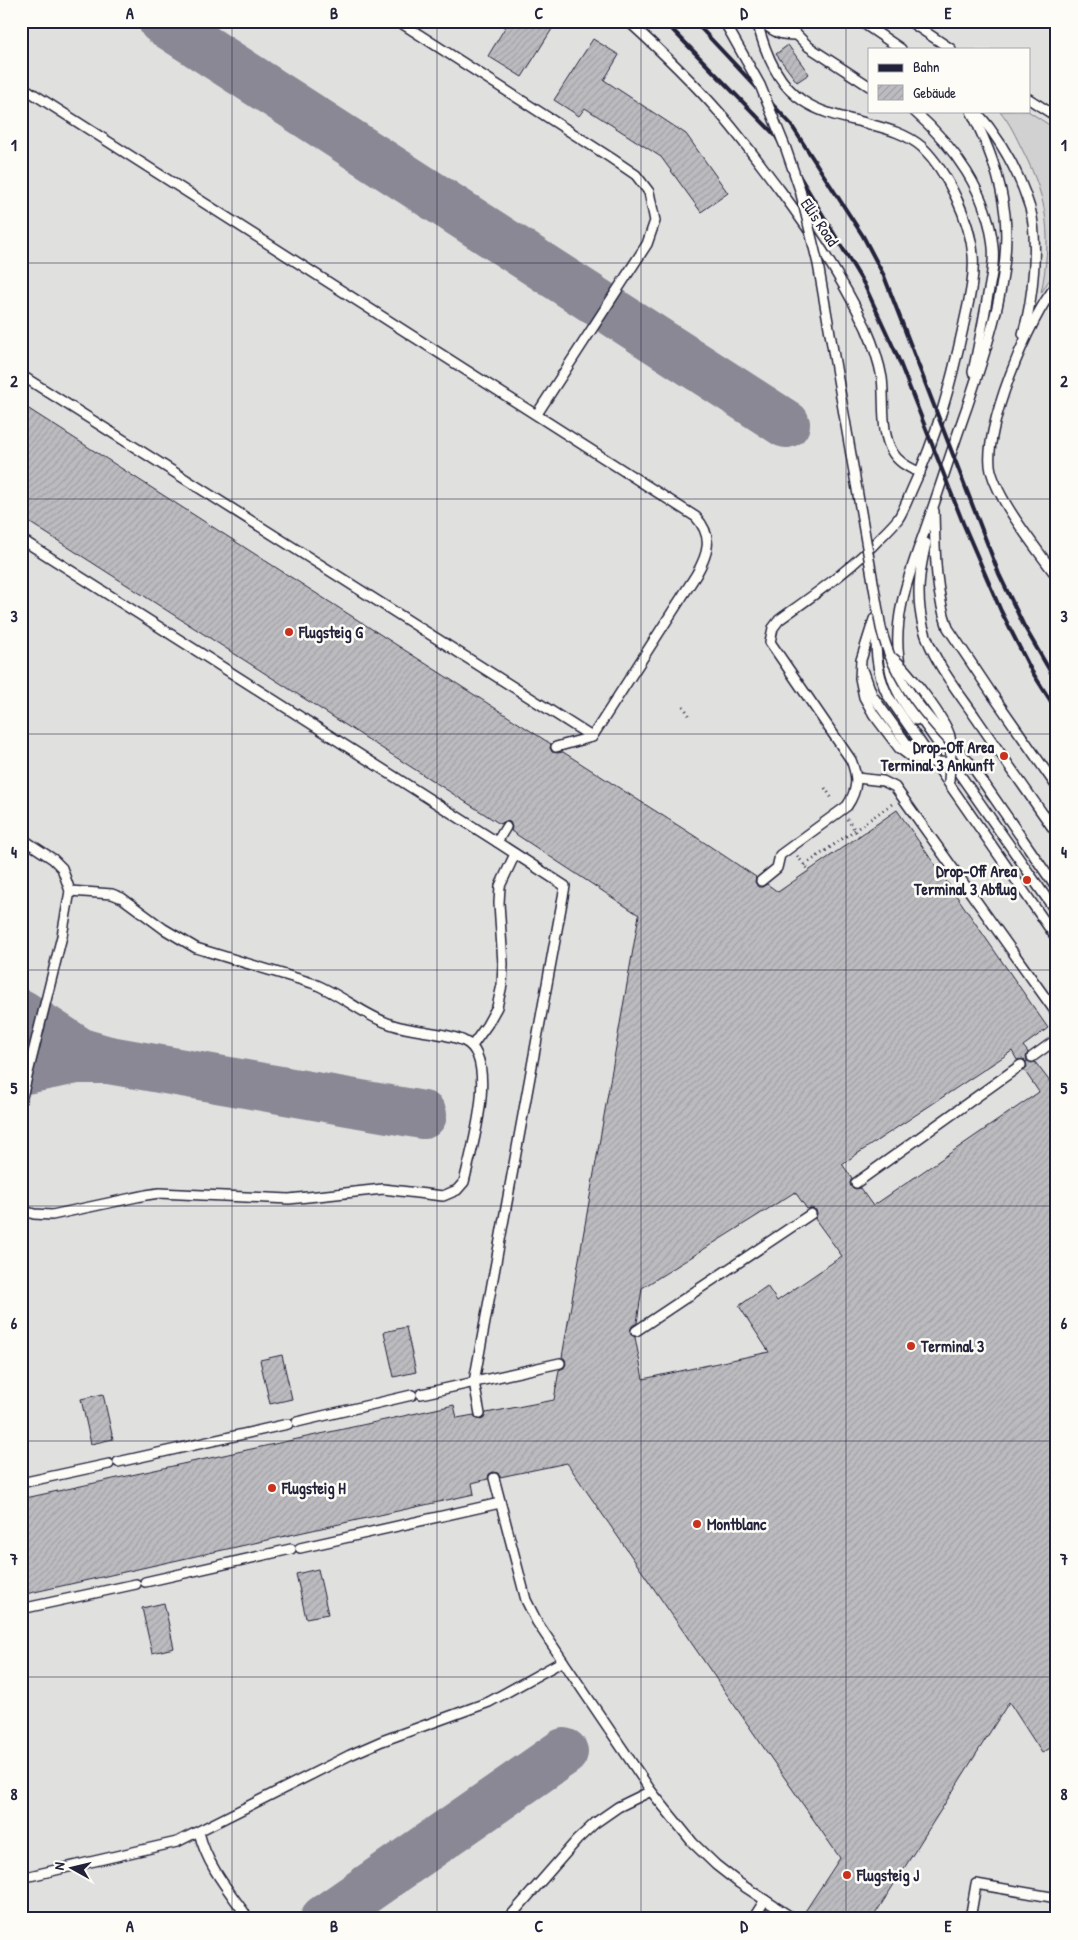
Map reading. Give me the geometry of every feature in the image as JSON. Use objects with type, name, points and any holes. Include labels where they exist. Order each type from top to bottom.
[{"type":"lane","points":[[398,21],[636,175],[649,192],[655,221],[647,244],[536,414]]},
{"type":"lane","name":"Ellis Road","points":[[628,21],[659,49],[720,113],[815,239],[845,287],[866,328],[877,355],[882,380],[887,438],[892,452],[899,462],[920,473]]},
{"type":"lane","points":[[724,21],[760,85],[786,149],[800,190],[818,264],[881,628],[888,655],[891,678],[897,693]]},
{"type":"lane","points":[[757,21],[762,41],[773,66],[790,89],[802,100],[822,111],[891,129],[906,136],[921,147],[937,165],[950,187],[965,221],[973,254],[972,287],[947,397],[920,473],[898,519],[851,566],[780,620],[773,628],[770,642],[851,760],[857,778],[853,798],[847,806],[780,855],[776,868],[761,881]]},
{"type":"lane","points":[[762,21],[774,32],[795,36]]},
{"type":"lane","points":[[782,21],[808,47],[868,85]]},
{"type":"lane","points":[[860,21],[900,48]]},
{"type":"lane","points":[[909,21],[950,48]]},
{"type":"lane","points":[[21,86],[696,517],[703,526],[707,540],[704,561],[592,736],[556,747]]},
{"type":"lane","points":[[1030,100],[1057,117]]},
{"type":"lane","points":[[915,112],[947,143],[965,169],[988,221],[993,248],[993,270],[964,414]]},
{"type":"lane","points":[[972,112],[988,145],[997,171],[1005,215],[1005,256],[987,346],[910,575],[900,619],[898,637],[899,661],[907,692],[921,720],[1057,913]]},
{"type":"lane","points":[[977,112],[993,130],[1015,167],[1030,210],[1033,254],[1032,292],[1024,330],[988,451],[990,469],[1001,496],[1057,577]]},
{"type":"lane","points":[[1012,372],[1033,322],[1050,292],[1057,285]]},
{"type":"lane","points":[[21,375],[592,736]]},
{"type":"lane","points":[[933,506],[939,587],[944,617],[948,628],[1057,787]]},
{"type":"lane","points":[[933,506],[918,582],[919,604],[927,640],[933,653],[959,693],[1057,834]]},
{"type":"lane","points":[[21,539],[565,886],[474,1382],[480,1414]]},
{"type":"lane","points":[[878,607],[866,642],[860,669],[864,697],[893,742],[905,754],[918,760],[970,763]]},
{"type":"lane","points":[[878,607],[876,653],[879,675],[888,696],[1057,939]]},
{"type":"lane","points":[[876,653],[886,677],[949,762]]},
{"type":"lane","points":[[888,655],[902,666],[913,679],[947,728],[950,743],[949,783]]},
{"type":"lane","points":[[950,743],[970,763],[1057,889]]},
{"type":"lane","points":[[857,778],[883,781],[895,788],[1057,1014]]},
{"type":"lane","points":[[497,842],[506,827]]},
{"type":"lane","points":[[21,838],[53,859],[62,868],[70,891],[62,936],[21,1101]]},
{"type":"lane","points":[[472,1046],[497,1007],[502,985],[500,886],[515,854]]},
{"type":"lane","points":[[21,1210],[42,1215],[52,1215],[146,1194],[159,1193],[289,1199],[369,1190],[394,1190],[433,1196],[450,1194],[457,1190],[464,1182],[479,1110],[482,1072],[477,1052],[472,1046],[458,1039],[396,1026],[376,1019],[331,991],[312,983],[196,948],[171,934],[122,898],[112,894],[70,891]]},
{"type":"lane","points":[[1032,1057],[1057,1039]]},
{"type":"lane","points":[[856,1183],[1021,1065]]},
{"type":"lane","points":[[636,1331],[811,1214]]},
{"type":"lane","points":[[21,1483],[560,1363]]},
{"type":"lane","points":[[494,1478],[526,1600],[537,1622],[562,1662],[651,1791],[693,1843],[716,1865],[739,1883],[794,1919]]},
{"type":"lane","points":[[21,1609],[500,1503]]},
{"type":"lane","points":[[21,1878],[178,1842],[350,1755],[382,1741],[489,1702],[562,1662]]},
{"type":"lane","points":[[508,1919],[595,1822],[618,1807],[651,1791]]},
{"type":"lane","points":[[199,1832],[203,1850],[209,1863],[249,1919]]},
{"type":"lane","points":[[970,1919],[976,1884],[1057,1898]]},
{"type":"lane","points":[[753,1919],[765,1900]]},
{"type":"path","points":[[682,706],[691,718]]},
{"type":"path","points":[[805,865],[892,805],[895,788]]},
{"type":"shaded area","points":[[21,21],[1057,21],[1057,1919],[21,1919]]},
{"type":"shaded area","points":[[1001,112],[1030,112],[1057,130],[1057,268],[1041,293],[1047,237],[1043,204],[1032,169],[1007,120]]},
{"type":"building","points":[[509,21],[557,21],[522,77],[488,56]]},
{"type":"building","points":[[593,39],[619,55],[604,80],[686,134],[728,193],[701,212],[661,157],[585,108],[579,116],[554,100]]},
{"type":"building","points":[[788,45],[809,74],[797,82],[776,54]]},
{"type":"building","name":"Terminal 3","points":[[21,404],[551,744],[552,752],[563,752],[693,835],[756,877],[755,882],[758,887],[767,884],[778,892],[897,810],[1048,1028],[1023,1046],[1028,1052],[1027,1061],[1035,1062],[1057,1091],[1057,1744],[1042,1753],[1009,1702],[872,1919],[800,1919],[840,1858],[567,1463],[500,1477],[498,1473],[493,1472],[489,1474],[488,1479],[472,1483],[474,1494],[21,1595],[21,1499],[454,1405],[457,1418],[474,1415],[481,1420],[486,1413],[554,1400],[559,1370],[564,1368],[566,1364],[565,1359],[562,1357],[639,915],[511,831],[510,822],[506,821],[500,824],[21,517]],"holes":[[[1012,1051],[1017,1060],[1023,1059],[1026,1062],[1027,1067],[1024,1070],[1039,1092],[873,1206],[860,1188],[851,1187],[852,1178],[842,1164]],[[795,1192],[807,1209],[816,1210],[815,1219],[842,1256],[777,1301],[767,1286],[739,1306],[769,1352],[643,1379],[635,1337],[631,1335],[630,1331],[632,1326],[637,1323],[642,1288]]]},
{"type":"building","points":[[406,1327],[416,1372],[394,1377],[384,1332]]},
{"type":"building","points":[[282,1355],[292,1399],[270,1404],[260,1360]]},
{"type":"building","points":[[103,1394],[113,1439],[91,1444],[81,1399]]},
{"type":"building","points":[[318,1569],[328,1614],[306,1618],[296,1574]]},
{"type":"building","points":[[164,1603],[174,1648],[152,1653],[142,1608]]},
{"type":"taxiway","points":[[162,21],[786,424]]},
{"type":"taxiway","points":[[21,1013],[81,1052],[109,1060],[423,1115]]},
{"type":"taxiway","points":[[21,1071],[77,1060],[108,1060]]},
{"type":"taxiway","points":[[324,1919],[564,1752]]},
{"type":"railway","points":[[664,21],[775,135],[864,284],[896,353],[963,523],[1001,611],[1031,670],[1057,711]]},
{"type":"railway","points":[[694,21],[790,123],[863,236],[884,276],[999,574],[1024,626],[1057,683]]},
{"type":"place","name":"Flugsteig G","points":[[289,632]]},
{"type":"place","name":"Drop-Off Area Terminal 3 Ankunft","points":[[1004,756]]},
{"type":"place","name":"Drop-Off Area Terminal 3 Abflug","points":[[1027,880]]},
{"type":"place","name":"Terminal 3","points":[[911,1346]]},
{"type":"place","name":"Flugsteig H","points":[[272,1488]]},
{"type":"place","name":"Montblanc","points":[[697,1524]]},
{"type":"place","name":"Flugsteig J","points":[[847,1875]]}]
